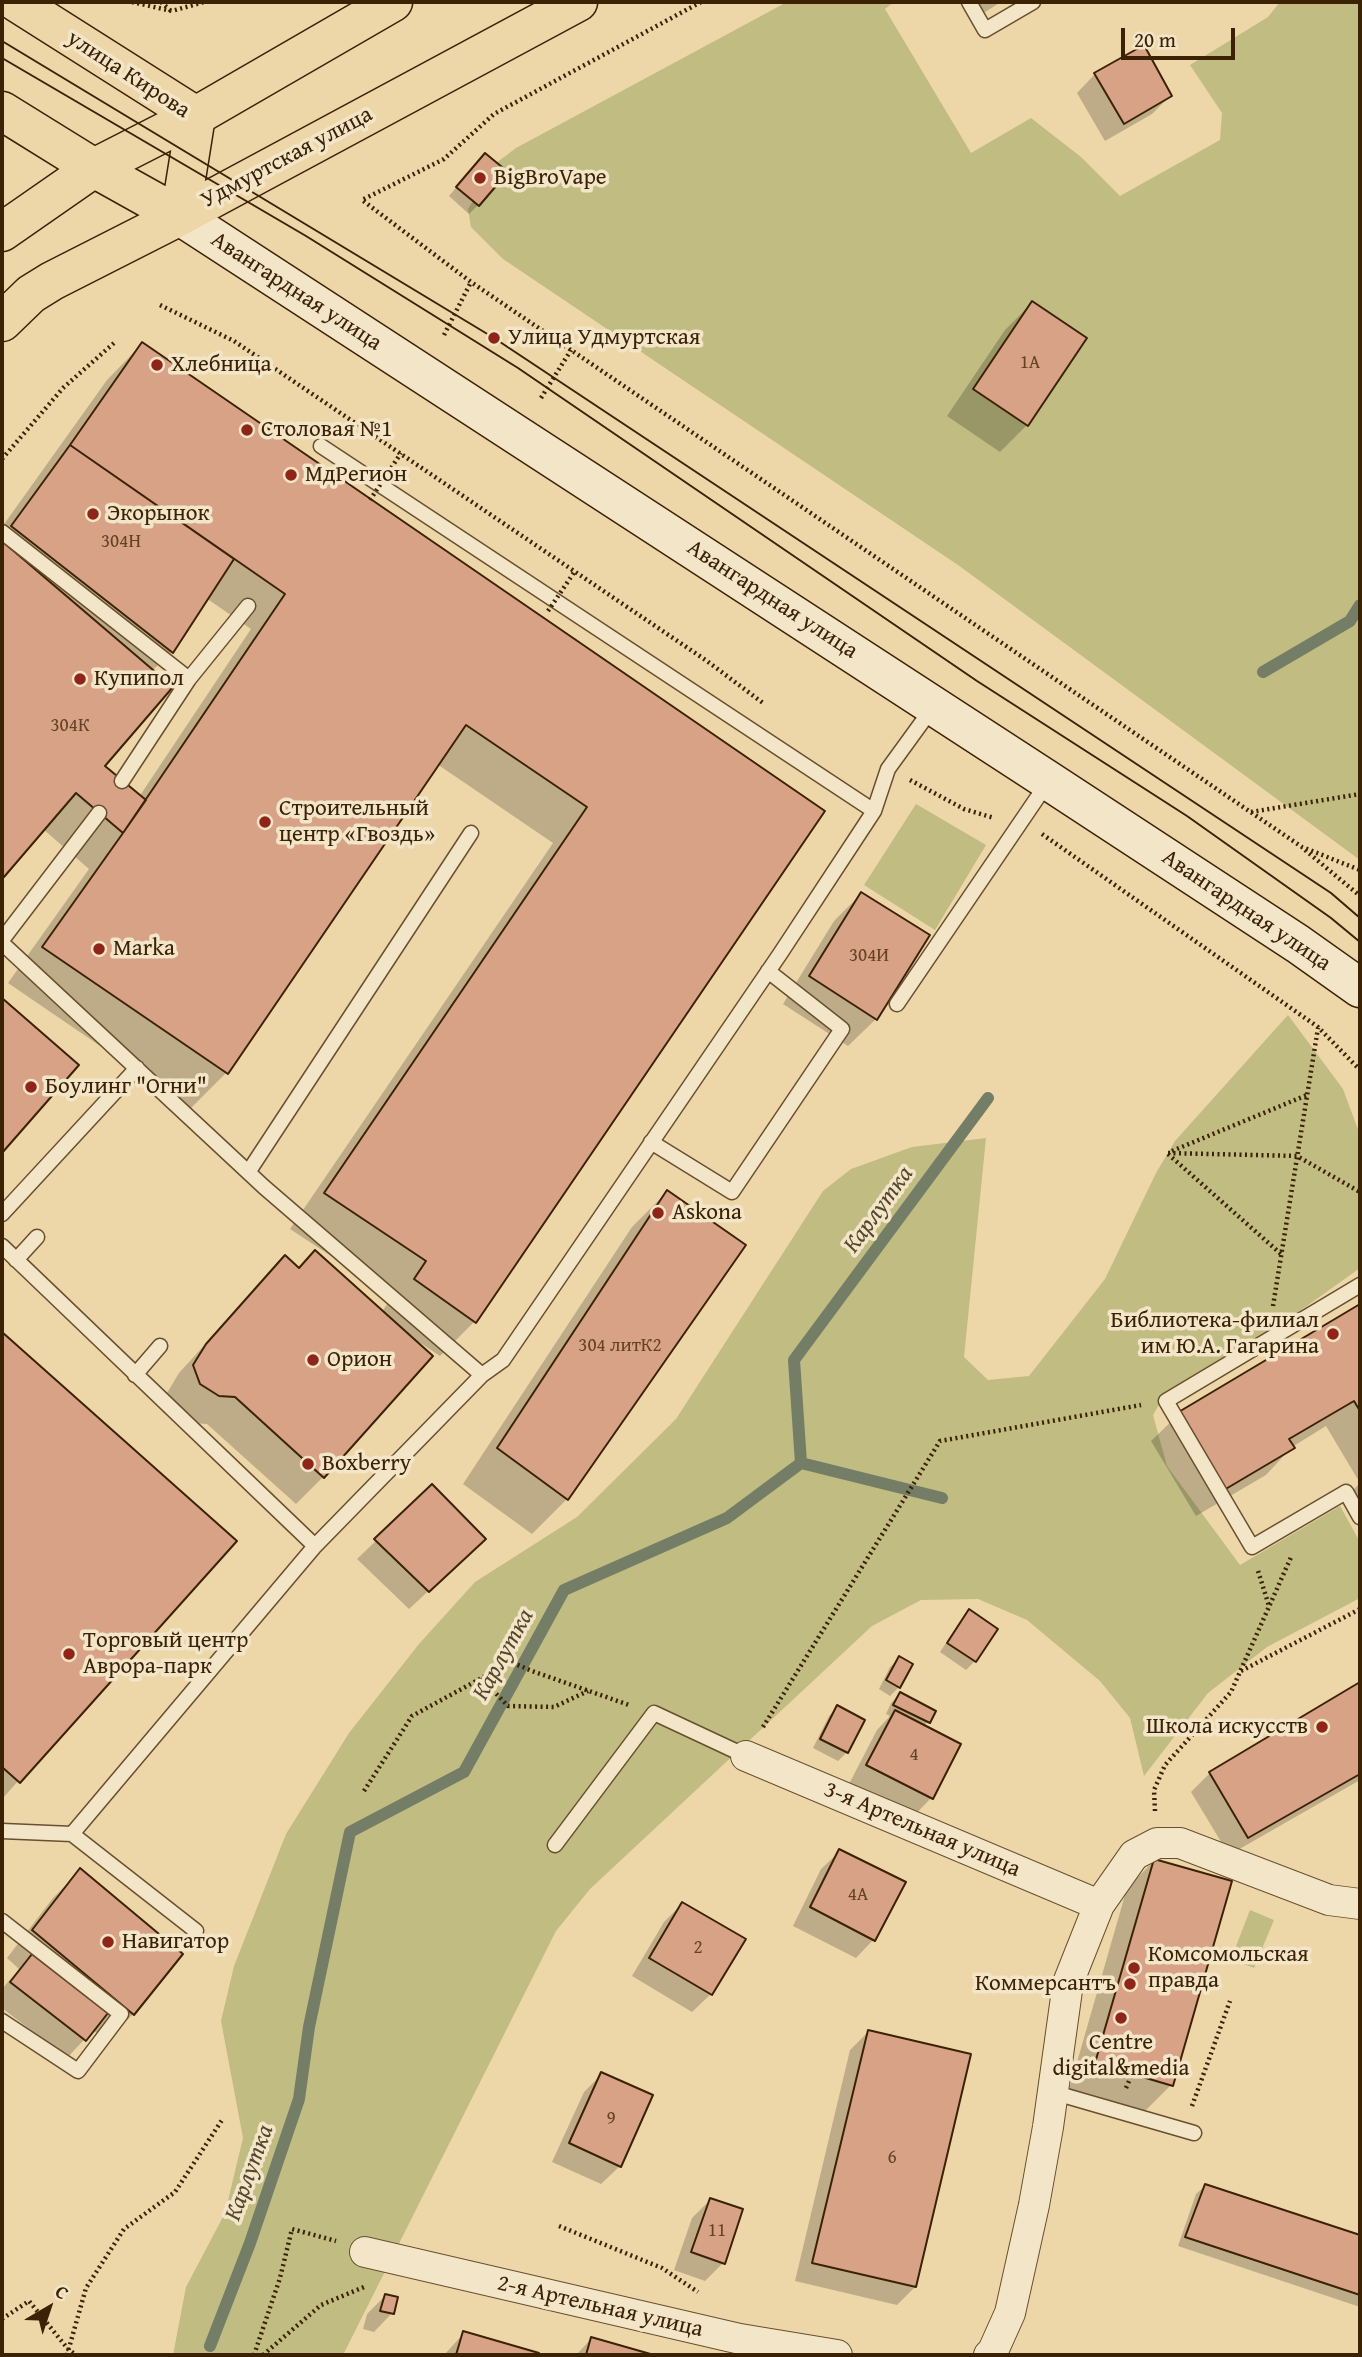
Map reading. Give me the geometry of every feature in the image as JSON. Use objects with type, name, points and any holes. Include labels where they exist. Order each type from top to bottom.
[{"type":"main road","name":"улица Кирова","points":[[16,2],[196,116],[180,216]]},
{"type":"main road","points":[[2,232],[94,168],[196,116],[393,2]]},
{"type":"main road","points":[[514,2],[564,9]]},
{"type":"main road","name":"Удмуртская улица","points":[[2,323],[31,294],[52,281],[180,216],[564,9]]},
{"type":"main road","points":[[2,111],[94,168],[180,216]]},
{"type":"street","name":"Авангардная улица","points":[[180,216],[1049,781],[1298,944],[1360,988]]},
{"type":"street","name":"3-я Артельная улица","points":[[746,1756],[1099,1905]]},
{"type":"street","points":[[991,2353],[1010,2313],[1036,2192],[1068,1983],[1099,1905],[1134,1855],[1157,1843],[1180,1843],[1329,1900],[1360,1904]]},
{"type":"street","name":"2-я Артельная улица","points":[[365,2252],[740,2339],[837,2355]]},
{"type":"lane","points":[[969,2],[985,30],[1033,2]]},
{"type":"lane","points":[[321,446],[874,811]]},
{"type":"lane","points":[[2,532],[189,679]]},
{"type":"lane","points":[[122,781],[189,679],[248,606]]},
{"type":"lane","points":[[72,1834],[315,1546],[482,1375],[503,1360],[874,811],[888,769],[934,706]]},
{"type":"lane","points":[[897,1004],[1049,781]]},
{"type":"lane","points":[[99,813],[2,942],[249,1171],[482,1375]]},
{"type":"lane","points":[[249,1171],[471,833]]},
{"type":"lane","points":[[651,1142],[732,1192],[842,1029],[768,971]]},
{"type":"lane","points":[[2,1214],[137,1068]]},
{"type":"lane","points":[[16,1260],[37,1237]]},
{"type":"lane","points":[[2,1246],[315,1546]]},
{"type":"lane","points":[[1360,1284],[1166,1401],[1252,1547],[1346,1492],[1360,1517]]},
{"type":"lane","points":[[135,1375],[160,1346]]},
{"type":"lane","points":[[555,1845],[654,1713],[746,1756]]},
{"type":"lane","points":[[2,1831],[72,1834],[197,1931]]},
{"type":"lane","points":[[2,1921],[121,2014],[78,2071],[2,2021]]},
{"type":"lane","points":[[1052,2092],[1189,2131]]},
{"type":"path","points":[[132,2],[172,11],[204,2]]},
{"type":"path","points":[[161,2],[172,11]]},
{"type":"path","points":[[701,2],[494,114],[444,159],[362,200],[471,282],[1302,847],[1360,896]]},
{"type":"path","points":[[444,335],[471,282]]},
{"type":"path","points":[[160,305],[234,341],[707,661],[771,708]]},
{"type":"path","points":[[2,459],[63,388],[114,343]]},
{"type":"path","points":[[541,398],[571,350]]},
{"type":"path","points":[[370,500],[401,453]]},
{"type":"path","points":[[548,611],[575,572]]},
{"type":"path","points":[[888,769],[964,809],[1035,829],[1318,1027],[1360,1070]]},
{"type":"path","points":[[1250,812],[1360,794]]},
{"type":"path","points":[[1302,847],[1360,870]]},
{"type":"path","points":[[1267,1341],[1318,1027]]},
{"type":"path","points":[[1168,1153],[1307,1095]]},
{"type":"path","points":[[1168,1153],[1297,1156],[1360,1192]]},
{"type":"path","points":[[1168,1153],[1281,1254]]},
{"type":"path","points":[[746,1756],[940,1441],[1166,1401]]},
{"type":"path","points":[[1157,1843],[1154,1790],[1165,1765],[1231,1692],[1310,1513]]},
{"type":"path","points":[[1252,1547],[1269,1607]]},
{"type":"path","points":[[1241,1671],[1360,1609]]},
{"type":"path","points":[[364,1791],[412,1716],[511,1662],[654,1713]]},
{"type":"path","points":[[481,1678],[508,1706],[554,1707],[589,1691]]},
{"type":"path","points":[[1189,2131],[1230,2001]]},
{"type":"path","points":[[67,2352],[86,2288],[124,2229],[175,2192],[222,2120]]},
{"type":"path","points":[[559,2226],[662,2268],[701,2294]]},
{"type":"path","points":[[254,2355],[280,2278],[292,2229],[365,2252]]},
{"type":"path","points":[[263,2355],[321,2305],[420,2265]]},
{"type":"path","points":[[2,2319],[29,2301],[67,2352],[76,2355]]},
{"type":"shaded area","points":[[787,2],[894,2],[885,9],[971,153],[1031,118],[1081,157],[1120,196],[1220,140],[1222,113],[1190,65],[1268,17],[1280,2],[1360,2],[1360,860],[958,565],[503,259],[471,227],[468,209],[496,163],[516,148]]},
{"type":"shaded area","points":[[916,804],[986,845],[935,930],[864,885]]},
{"type":"shaded area","points":[[1288,1015],[1343,1089],[1360,1135],[1360,1268],[1297,1313],[1167,1391],[1153,1415],[1167,1466],[1240,1565],[1340,1506],[1360,1542],[1360,1598],[1267,1647],[1208,1693],[1144,1776],[1130,1718],[1100,1681],[1027,1620],[978,1599],[921,1600],[872,1626],[590,1889],[556,1931],[343,2355],[173,2355],[186,2287],[225,2213],[243,2138],[221,2021],[234,1966],[286,1834],[349,1733],[419,1644],[475,1582],[577,1517],[676,1419],[823,1191],[851,1169],[912,1147],[986,1138],[964,1357],[988,1380],[1029,1376],[1105,1279],[1156,1173],[1175,1141]]},
{"type":"shaded area","points":[[1250,1910],[1274,1920],[1254,1968],[1231,1959]]},
{"type":"building","points":[[1144,45],[1172,96],[1124,124],[1094,73]]},
{"type":"building","points":[[485,153],[508,172],[479,206],[456,187]]},
{"type":"building","points":[[1032,301],[1087,338],[1028,426],[973,389]]},
{"type":"building","name":"Строительный центр «Гвоздь»","points":[[142,342],[825,811],[476,1323],[414,1279],[426,1261],[324,1193],[587,807],[466,725],[228,1074],[42,947],[285,594],[70,445]]},
{"type":"building","points":[[70,445],[234,559],[173,653],[11,526]]},
{"type":"building","points":[[2,541],[173,687],[105,766],[146,800],[123,833],[76,793],[4,877],[2,875]]},
{"type":"building","points":[[861,892],[930,935],[877,1020],[809,976]]},
{"type":"building","name":"Боулинг \"Огни\"","points":[[2,998],[79,1065],[2,1153]]},
{"type":"building","points":[[667,1190],[746,1245],[568,1500],[497,1448]]},
{"type":"building","name":"Орион","points":[[315,1250],[433,1356],[324,1478],[235,1397],[219,1396],[200,1384],[193,1365],[206,1344],[285,1255],[299,1268]]},
{"type":"building","points":[[1360,1304],[1360,1411],[1354,1401],[1289,1439],[1295,1448],[1224,1490],[1177,1413]]},
{"type":"building","name":"Торговый центр Аврора-парк","points":[[2,1332],[237,1541],[20,1783],[2,1767]]},
{"type":"building","points":[[432,1484],[486,1539],[429,1592],[374,1539]]},
{"type":"building","points":[[969,1609],[998,1629],[976,1662],[947,1643]]},
{"type":"building","points":[[899,1656],[913,1664],[900,1688],[886,1680]]},
{"type":"building","name":"Школа искусств","points":[[1360,1682],[1360,1774],[1248,1838],[1209,1772]]},
{"type":"building","points":[[900,1692],[936,1711],[930,1723],[893,1705]]},
{"type":"building","points":[[837,1705],[865,1720],[848,1753],[820,1739]]},
{"type":"building","points":[[895,1710],[961,1744],[933,1799],[866,1765]]},
{"type":"building","points":[[839,1849],[906,1882],[875,1941],[810,1907]]},
{"type":"building","points":[[1154,1859],[1232,1881],[1173,2086],[1095,2063]]},
{"type":"building","name":"Навигатор","points":[[80,1868],[183,1954],[134,2015],[32,1930]]},
{"type":"building","points":[[682,1902],[746,1939],[712,1995],[649,1958]]},
{"type":"building","points":[[32,1954],[108,2013],[86,2041],[10,1982]]},
{"type":"building","points":[[868,2030],[971,2054],[916,2287],[812,2263]]},
{"type":"building","points":[[601,2072],[653,2095],[621,2167],[569,2143]]},
{"type":"building","points":[[1205,2184],[1360,2235],[1360,2295],[1185,2237]]},
{"type":"building","points":[[710,2198],[743,2209],[725,2264],[691,2252]]},
{"type":"building","points":[[385,2294],[398,2297],[394,2314],[380,2311]]},
{"type":"building","points":[[463,2331],[539,2353],[456,2355]]},
{"type":"building","points":[[591,2337],[654,2355],[586,2355]]},
{"type":"waterway","name":"Карлутка","points":[[1263,672],[1350,621],[1360,605]]},
{"type":"waterway","name":"Карлутка","points":[[210,2346],[250,2243],[299,2099],[309,2027],[350,1832],[464,1772],[564,1590],[727,1518],[801,1463],[794,1360],[988,1098]]},
{"type":"waterway","points":[[801,1463],[942,1498]]},
{"type":"tram line","points":[[2,41],[494,338],[1331,893],[1360,918]]},
{"type":"tram line","points":[[2,58],[306,236],[518,368],[977,681],[1187,816],[1331,918],[1360,942]]},
{"type":"place","name":"BigBroVape","points":[[480,178]]},
{"type":"place","name":"Улица Удмуртская","points":[[494,338]]},
{"type":"place","name":"Хлебница","points":[[157,365]]},
{"type":"place","name":"Столовая №1","points":[[247,430]]},
{"type":"place","name":"МдРегион","points":[[291,475]]},
{"type":"place","name":"Экорынок","points":[[93,514]]},
{"type":"place","name":"Купипол","points":[[80,679]]},
{"type":"place","name":"Строительный центр «Гвоздь»","points":[[265,822]]},
{"type":"place","name":"Marka","points":[[99,949]]},
{"type":"place","name":"Боулинг \"Огни\"","points":[[31,1087]]},
{"type":"place","name":"Askona","points":[[658,1213]]},
{"type":"place","name":"Библиотека-филиал им Ю.А. Гагарина","points":[[1333,1334]]},
{"type":"place","name":"Орион","points":[[313,1360]]},
{"type":"place","name":"Boxberry","points":[[308,1464]]},
{"type":"place","name":"Торговый центр Аврора-парк","points":[[69,1654]]},
{"type":"place","name":"Школа искусств","points":[[1322,1727]]},
{"type":"place","name":"Навигатор","points":[[108,1942]]},
{"type":"place","name":"Комсомольская правда","points":[[1134,1968]]},
{"type":"place","name":"Коммерсантъ","points":[[1130,1984]]},
{"type":"place","name":"Centre digital&media","points":[[1121,2018]]}]
